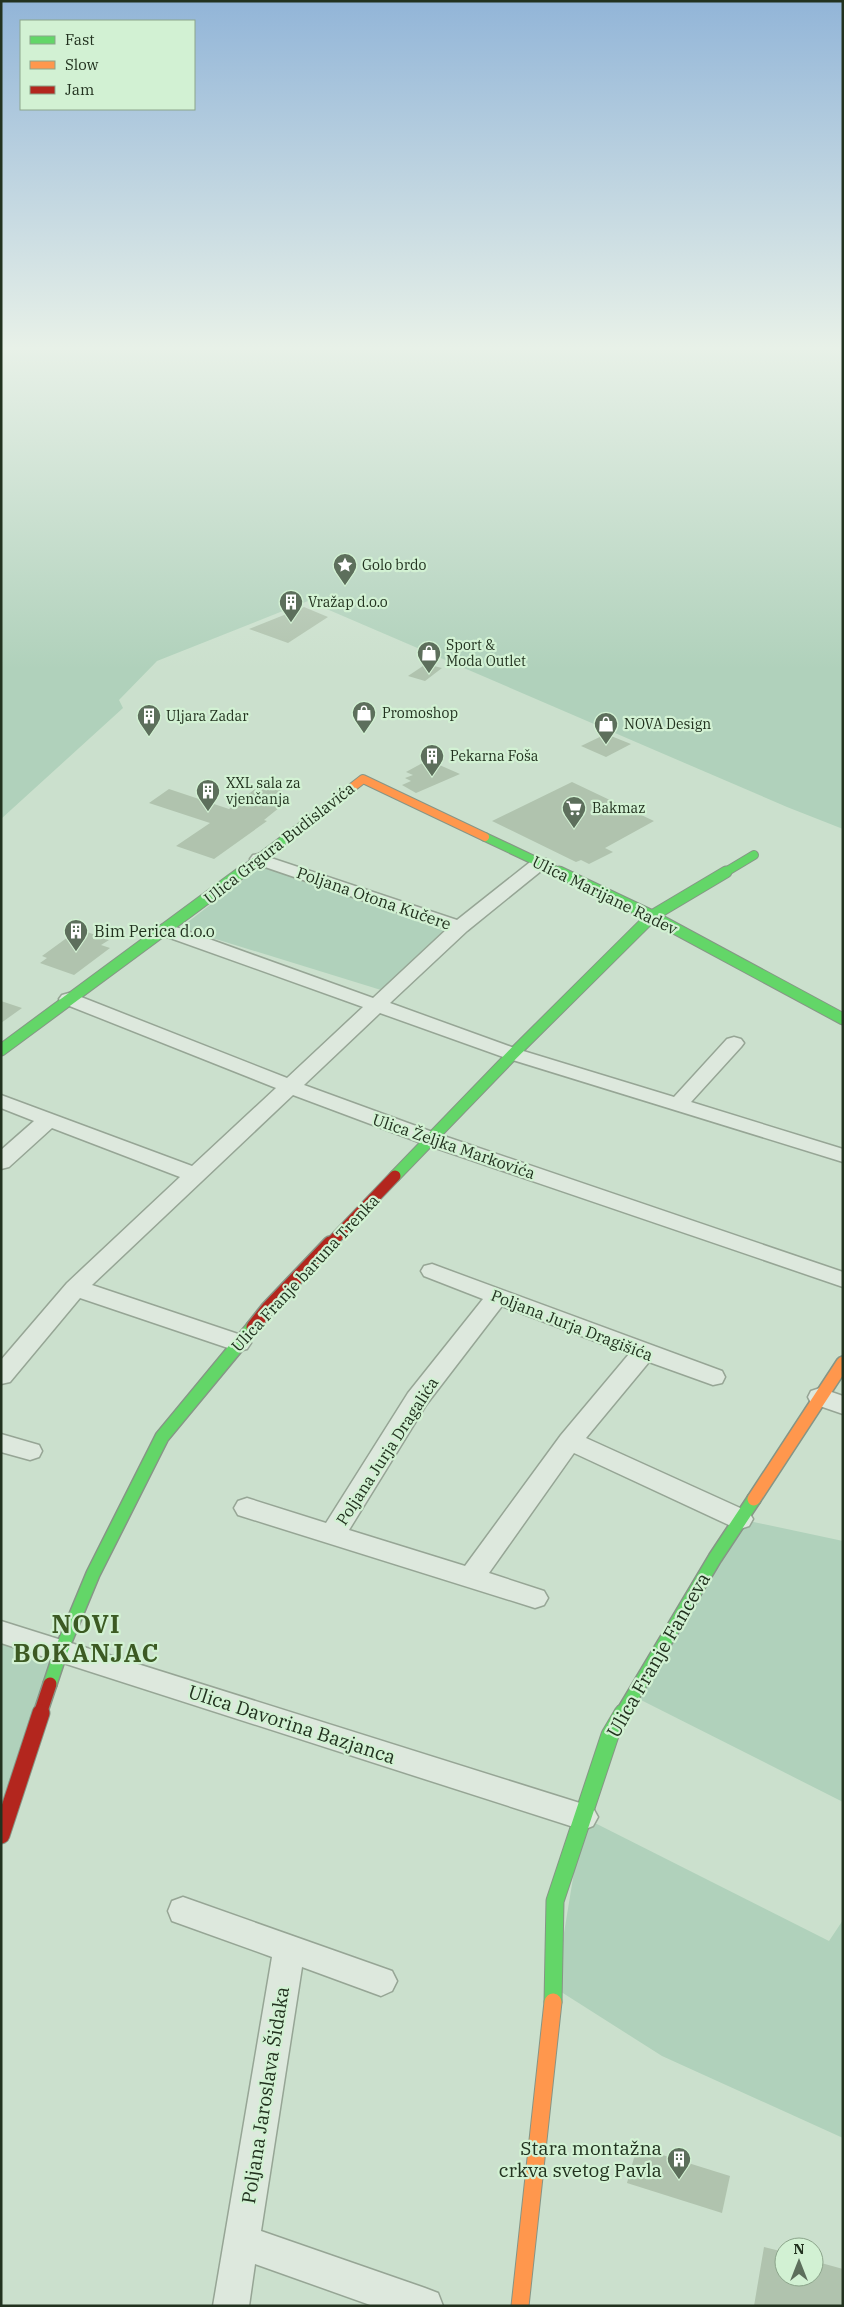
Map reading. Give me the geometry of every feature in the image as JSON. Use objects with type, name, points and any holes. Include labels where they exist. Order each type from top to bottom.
[{"type":"street","name":"Ulica Grgura Budislavića","points":[[1,1050],[166,930],[363,778]]},
{"type":"street","name":"Ulica Marijane Radev","points":[[363,778],[652,916],[843,1019]]},
{"type":"street","name":"Ulica Franje baruna Trenka","points":[[1,1835],[61,1651],[93,1574],[162,1438],[268,1308],[513,1054],[652,916],[754,855]]},
{"type":"street","name":"Poljana Otona Kučere","points":[[259,859],[460,927]]},
{"type":"street","name":"Poljana Otona Kučere","points":[[1,1376],[75,1288],[460,927],[540,864]]},
{"type":"street","points":[[166,930],[513,1054],[843,1156]]},
{"type":"street","name":"Ulica Željka Markovića","points":[[69,999],[289,1086],[431,1139],[843,1280]]},
{"type":"street","points":[[678,1105],[734,1043]]},
{"type":"street","points":[[1,1101],[195,1175]]},
{"type":"street","points":[[1,1162],[48,1120]]},
{"type":"street","name":"Poljana Jurja Dragišića","points":[[432,1271],[714,1378]]},
{"type":"street","points":[[75,1288],[239,1343]]},
{"type":"street","name":"Poljana Jurja Dragalića","points":[[333,1534],[417,1399],[497,1297]]},
{"type":"street","points":[[471,1578],[570,1441],[644,1352]]},
{"type":"street","name":"Ulica Franje Fanceva","points":[[520,2306],[555,1988],[555,1901],[610,1735],[715,1558],[843,1363]]},
{"type":"street","points":[[820,1397],[843,1405]]},
{"type":"street","points":[[570,1441],[740,1519]]},
{"type":"street","points":[[1,1443],[30,1451]]},
{"type":"street","name":"Poljana Jurja Dragalića","points":[[247,1508],[535,1598]]},
{"type":"street","name":"Ulica Davorina Bazjanca","points":[[1,1632],[583,1817]]},
{"type":"street","points":[[183,1911],[381,1981]]},
{"type":"street","name":"Poljana Jaroslava Šidaka","points":[[232,2306],[289,1949]]},
{"type":"street","points":[[241,2242],[424,2306]]},
{"type":"green space","points":[[1,454],[843,454],[843,829],[787,807],[308,601],[157,661],[119,700],[123,708],[1,819]]},
{"type":"green space","points":[[261,866],[447,932],[381,990],[180,928]]},
{"type":"green space","points":[[740,1519],[843,1541],[843,1802],[633,1696]]},
{"type":"green space","points":[[1,1632],[61,1651],[1,1835]]},
{"type":"green space","points":[[583,1817],[829,1941],[843,1920],[843,2138],[662,2056],[555,1988]]},
{"type":"building","name":"Vražap d.o.o","points":[[304,607],[328,617],[288,643],[249,629]]},
{"type":"building","points":[[426,664],[442,668],[425,681],[408,676]]},
{"type":"building","name":"NOVA Design","points":[[606,734],[631,744],[606,757],[581,746]]},
{"type":"building","name":"Pekarna Foša","points":[[428,760],[460,774],[416,793],[402,785],[411,781],[405,778],[413,775],[406,772]]},
{"type":"building","points":[[264,782],[284,788],[274,795],[290,799],[264,820],[267,821],[214,859],[176,846],[210,823],[149,803],[169,789],[229,809]]},
{"type":"building","name":"Bakmaz","points":[[572,782],[654,821],[605,848],[613,852],[589,864],[581,860],[576,862],[492,821]]},
{"type":"building","name":"Bim Perica d.o.o","points":[[79,929],[109,940],[101,945],[110,948],[74,975],[40,963],[47,958],[42,956]]},
{"type":"building","points":[[1,1001],[22,1008],[1,1023]]},
{"type":"building","name":"Stara montažna crkva svetog Pavla","points":[[637,2147],[730,2176],[722,2213],[627,2183]]},
{"type":"building","points":[[764,2247],[774,2250],[774,2287],[824,2287],[824,2264],[843,2269],[843,2306],[754,2306]]},
{"type":"traffic: fast","points":[[1,1050],[166,930],[336,800]]},
{"type":"traffic: fast","points":[[485,837],[652,916],[843,1019]]},
{"type":"traffic: fast","points":[[395,1176],[513,1054],[652,916],[754,855]]},
{"type":"traffic: fast","points":[[50,1684],[61,1651],[93,1574],[162,1437],[253,1327]]},
{"type":"traffic: fast","points":[[553,2002],[555,1901],[610,1735],[715,1558],[754,1499]]},
{"type":"traffic: slow","points":[[336,800],[363,779],[485,837]]},
{"type":"traffic: slow","points":[[754,1499],[843,1363]]},
{"type":"traffic: slow","points":[[520,2306],[553,2002]]},
{"type":"traffic: jam","points":[[253,1327],[268,1308],[395,1176]]},
{"type":"traffic: jam","points":[[1,1835],[50,1684]]},
{"type":"place","name":"Golo brdo","points":[[345,586]]},
{"type":"place","name":"Vražap d.o.o","points":[[291,623]]},
{"type":"place","name":"Sport & Moda Outlet","points":[[429,674]]},
{"type":"place","name":"Promoshop","points":[[364,734]]},
{"type":"place","name":"Uljara Zadar","points":[[149,737]]},
{"type":"place","name":"NOVA Design","points":[[606,745]]},
{"type":"place","name":"Pekarna Foša","points":[[432,777]]},
{"type":"place","name":"XXL sala za vjenčanja","points":[[208,812]]},
{"type":"place","name":"Bakmaz","points":[[574,829]]},
{"type":"place","name":"Bim Perica d.o.o","points":[[76,952]]},
{"type":"place","name":"Stara montažna crkva svetog Pavla","points":[[679,2180]]},
{"type":"district","name":"NOVI BOKANJAC","points":[[86,1638]]}]
